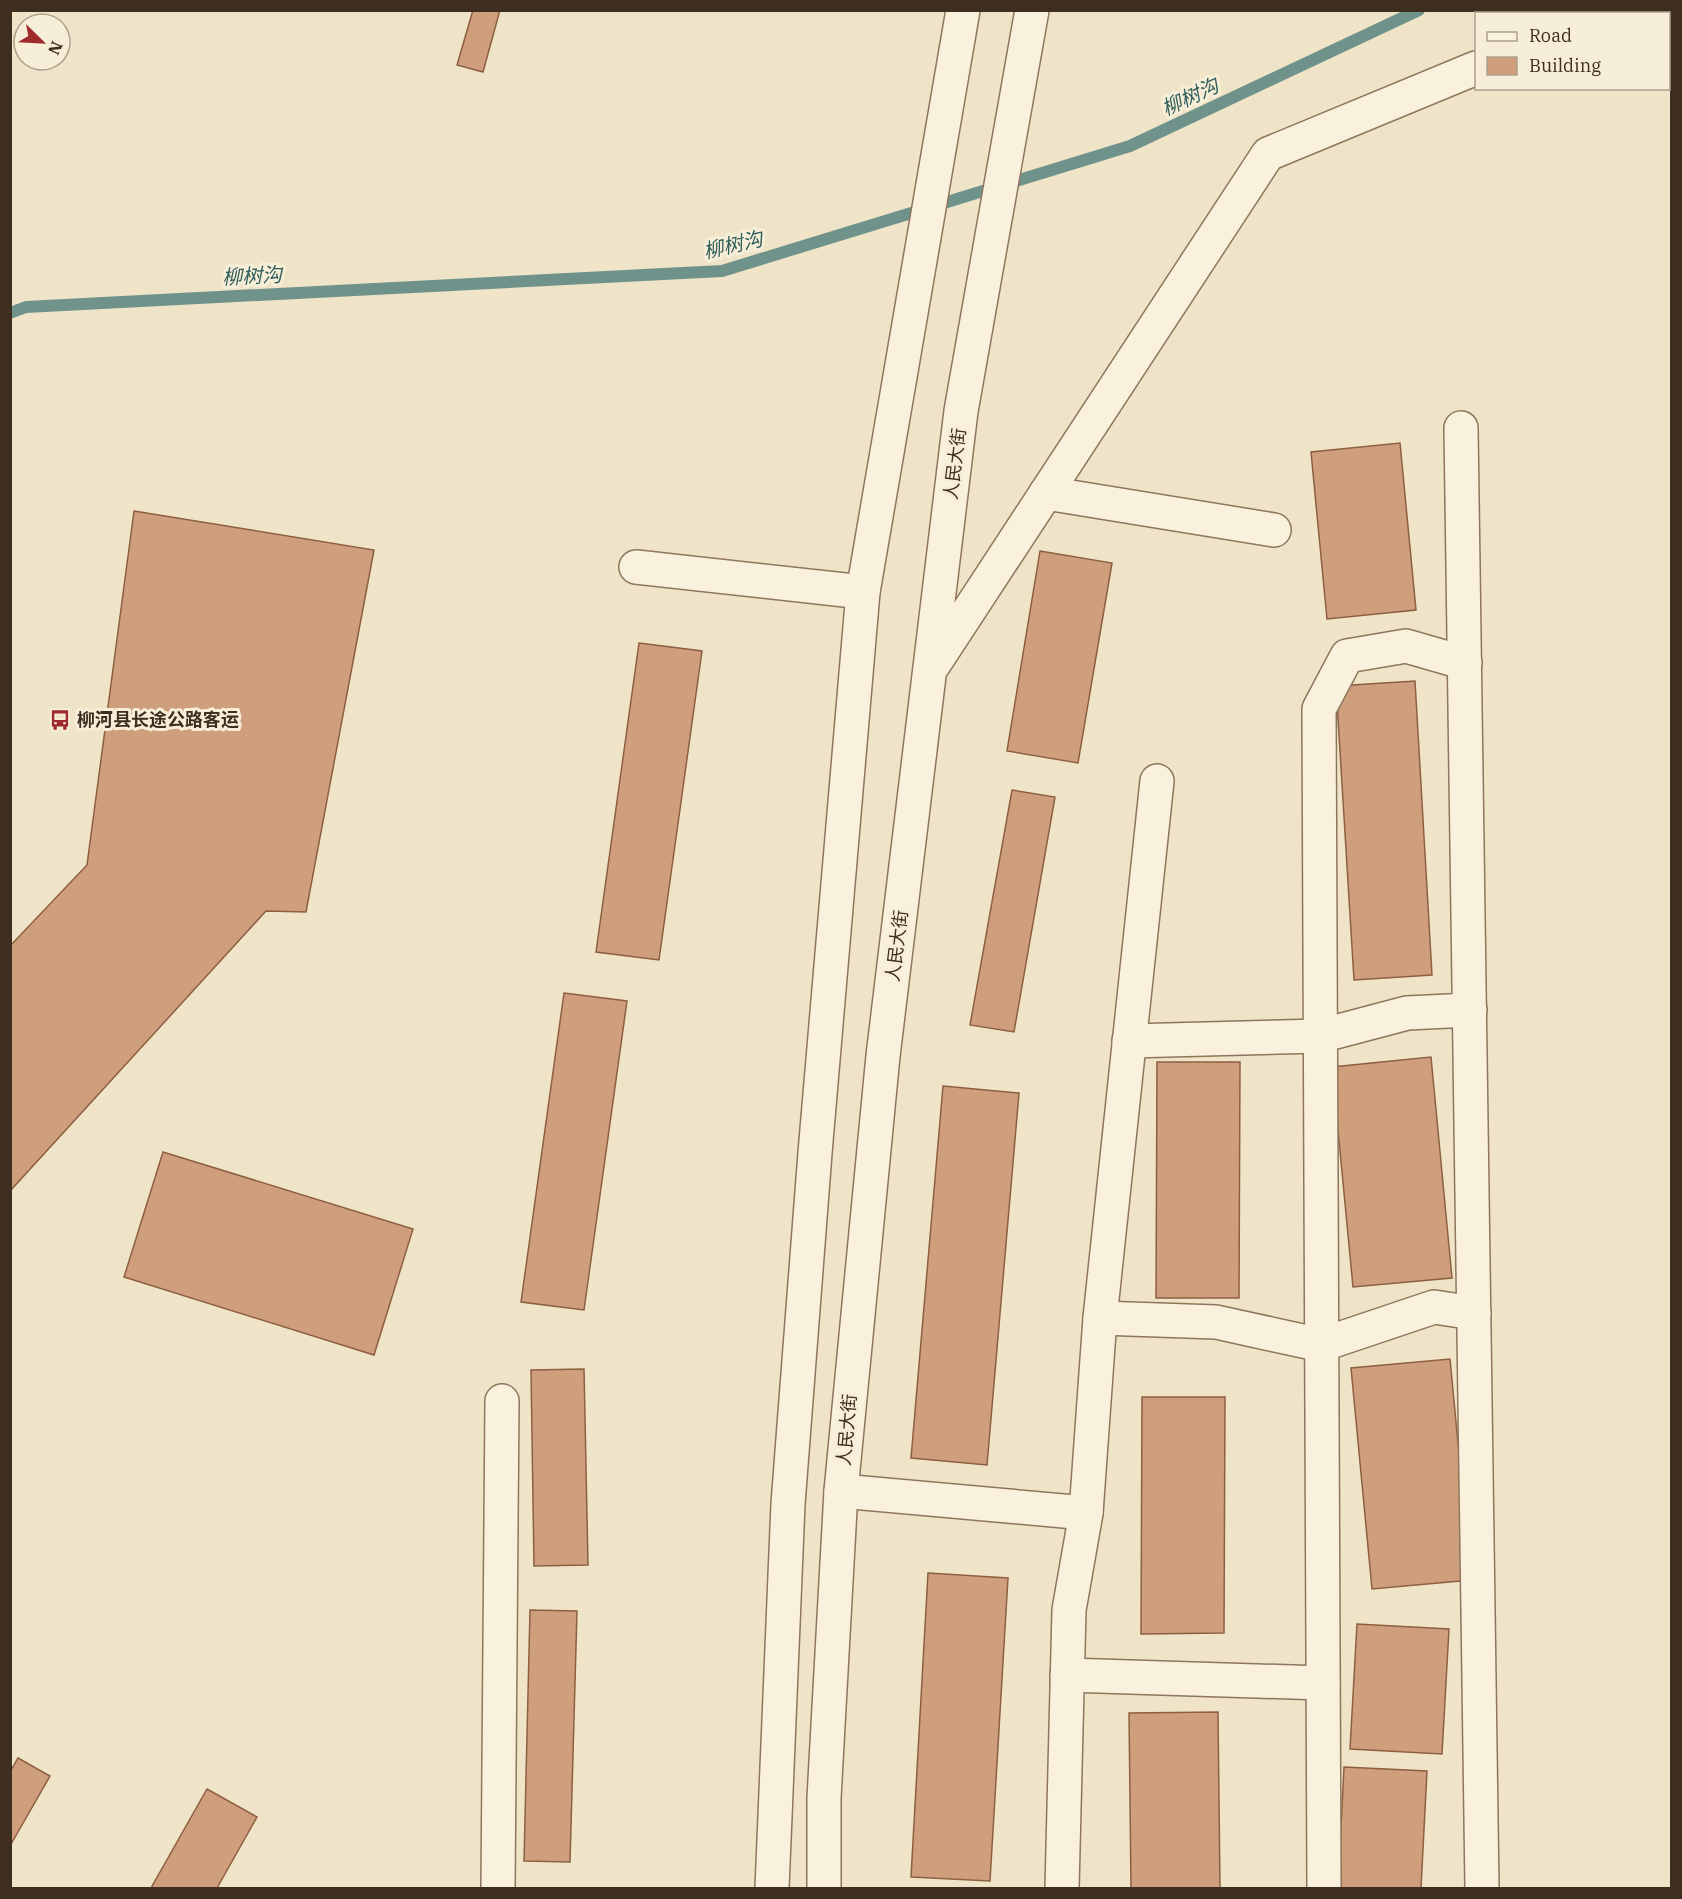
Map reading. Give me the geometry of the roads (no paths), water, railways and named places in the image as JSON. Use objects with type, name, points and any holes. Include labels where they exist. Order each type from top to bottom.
[{"type":"street","points":[[772,1888],[789,1492],[814,1153],[863,592],[963,10]]},
{"type":"street","name":"人民大街","points":[[824,1888],[824,1798],[842,1491],[883,1056],[961,411],[1032,10]]},
{"type":"street","points":[[931,668],[1268,154],[1475,68]]},
{"type":"street","points":[[1461,428],[1482,1888]]},
{"type":"street","points":[[1046,493],[1274,530]]},
{"type":"street","points":[[636,567],[863,592]]},
{"type":"street","points":[[1324,1888],[1319,709],[1347,656],[1406,646],[1465,663]]},
{"type":"street","points":[[1062,1888],[1069,1610],[1086,1512],[1100,1318],[1157,781]]},
{"type":"street","points":[[1129,1041],[1320,1036],[1407,1012],[1470,1010]]},
{"type":"street","points":[[1100,1318],[1216,1322],[1321,1345],[1434,1307],[1474,1313]]},
{"type":"street","points":[[498,1888],[502,1401]]},
{"type":"street","points":[[842,1491],[1086,1512]]},
{"type":"street","points":[[1067,1675],[1323,1683]]},
{"type":"waterway","name":"柳树沟","points":[[10,313],[26,307],[722,271],[1130,146],[1419,10]]},
{"type":"place","name":"柳河县长途公路客运","points":[[60,720]]}]
